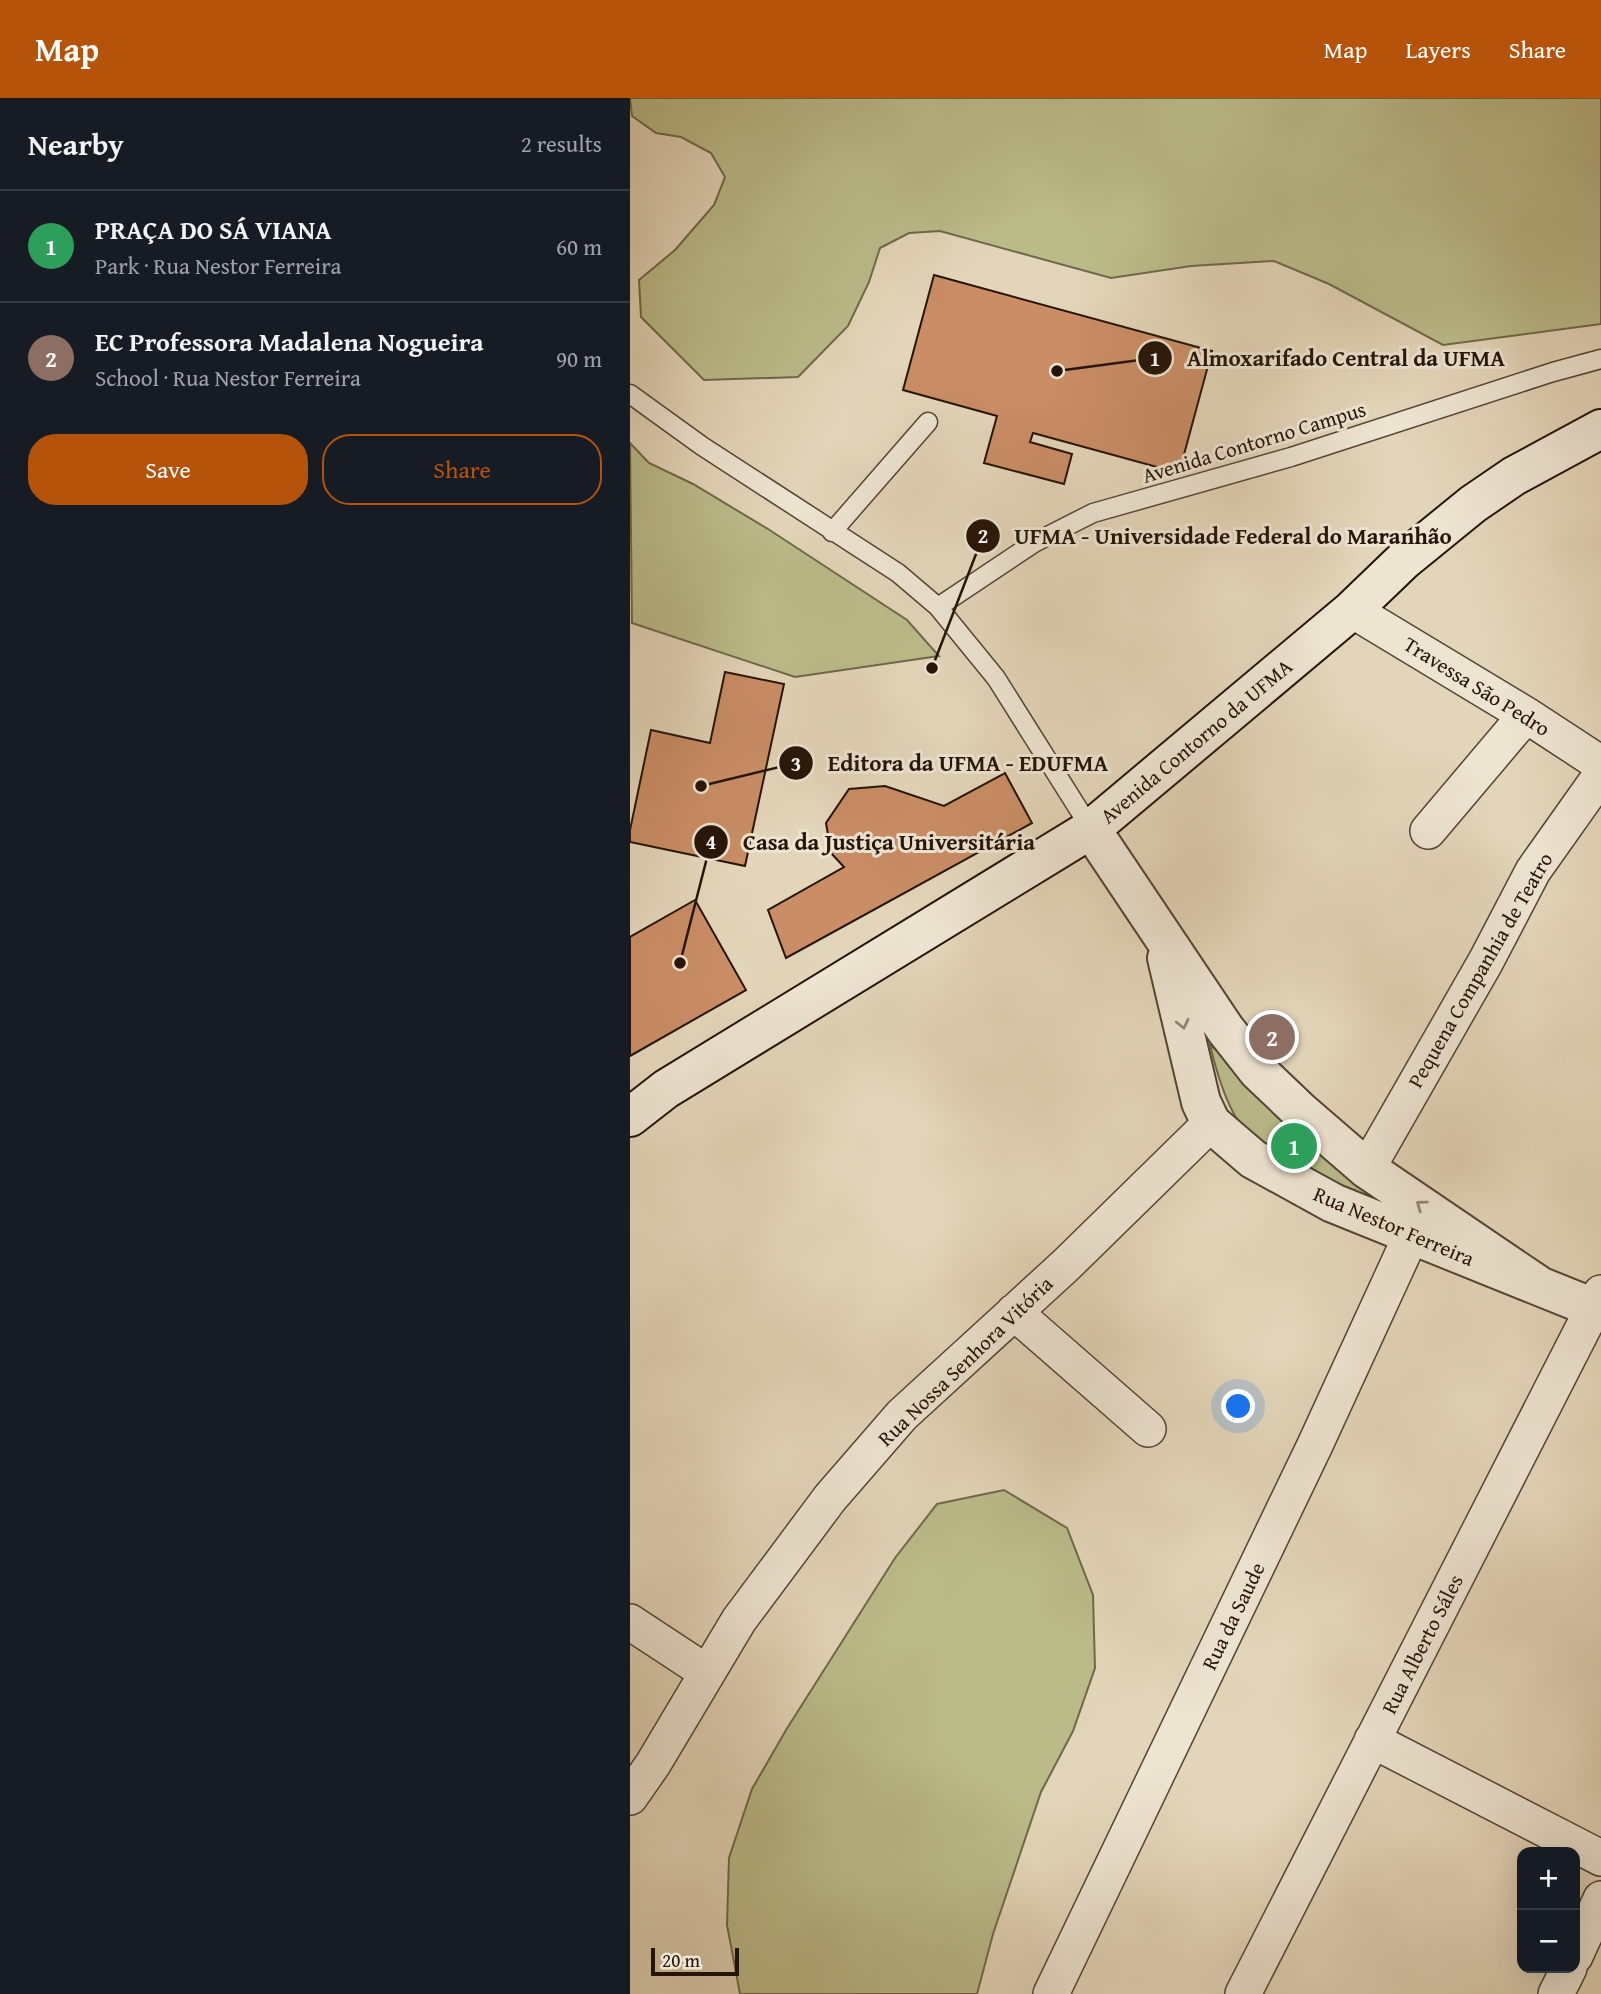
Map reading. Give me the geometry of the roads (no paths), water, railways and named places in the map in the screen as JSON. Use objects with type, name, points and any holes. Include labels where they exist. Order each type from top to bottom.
[{"type":"street","name":"Avenida Contorno da UFMA","points":[[630,1117],[666,1089],[1091,829],[1352,610],[1404,561],[1473,504],[1514,476],[1601,429]]},
{"type":"street","name":"Travessa São Pedro","points":[[1352,610],[1526,715],[1601,764]]},
{"type":"street","points":[[1427,831],[1526,715]]},
{"type":"street","name":"Pequena Companhia de Teatro","points":[[1367,1168],[1486,961],[1533,871],[1601,775]]},
{"type":"street","name":"Rua Nestor Ferreira","points":[[1091,829],[1225,1028],[1258,1071],[1367,1168],[1538,1285]]},
{"type":"street","name":"Rua Nestor Ferreira","points":[[1161,934],[1201,1102],[1211,1123],[1253,1160],[1333,1203],[1411,1236],[1538,1285],[1599,1305]]},
{"type":"street","name":"Rua Nossa Senhora Vitória","points":[[630,1797],[653,1764],[739,1619],[830,1497],[902,1415],[1211,1123]]},
{"type":"street","name":"Rua da Saude","points":[[1051,1994],[1315,1445],[1411,1236]]},
{"type":"street","name":"Rua Alberto Sáles","points":[[1243,1994],[1599,1305]]},
{"type":"street","points":[[1014,1312],[1149,1429]]},
{"type":"street","points":[[630,1622],[706,1672]]},
{"type":"street","points":[[1372,1740],[1601,1858]]},
{"type":"street","points":[[1580,1945],[1601,1899]]},
{"type":"street","points":[[1556,1994],[1566,1973]]},
{"type":"lane","name":"Avenida Contorno Campus","points":[[938,607],[1034,543],[1093,513],[1291,457],[1601,359]]},
{"type":"lane","points":[[630,394],[702,446],[898,573],[938,607],[996,678],[1091,829]]},
{"type":"lane","points":[[832,532],[928,422]]},
{"type":"place","name":"Almoxarifado Central da UFMA","points":[[1057,371]]},
{"type":"place","name":"UFMA - Universidade Federal do Maranhão","points":[[932,668]]},
{"type":"place","name":"Editora da UFMA - EDUFMA","points":[[701,786]]},
{"type":"place","name":"Casa da Justiça Universitária","points":[[680,963]]},
{"type":"place","name":"EC Professora Madalena Nogueira","points":[[1272,1037]]},
{"type":"place","name":"PRAÇA DO SÁ VIANA","points":[[1294,1146]]}]
